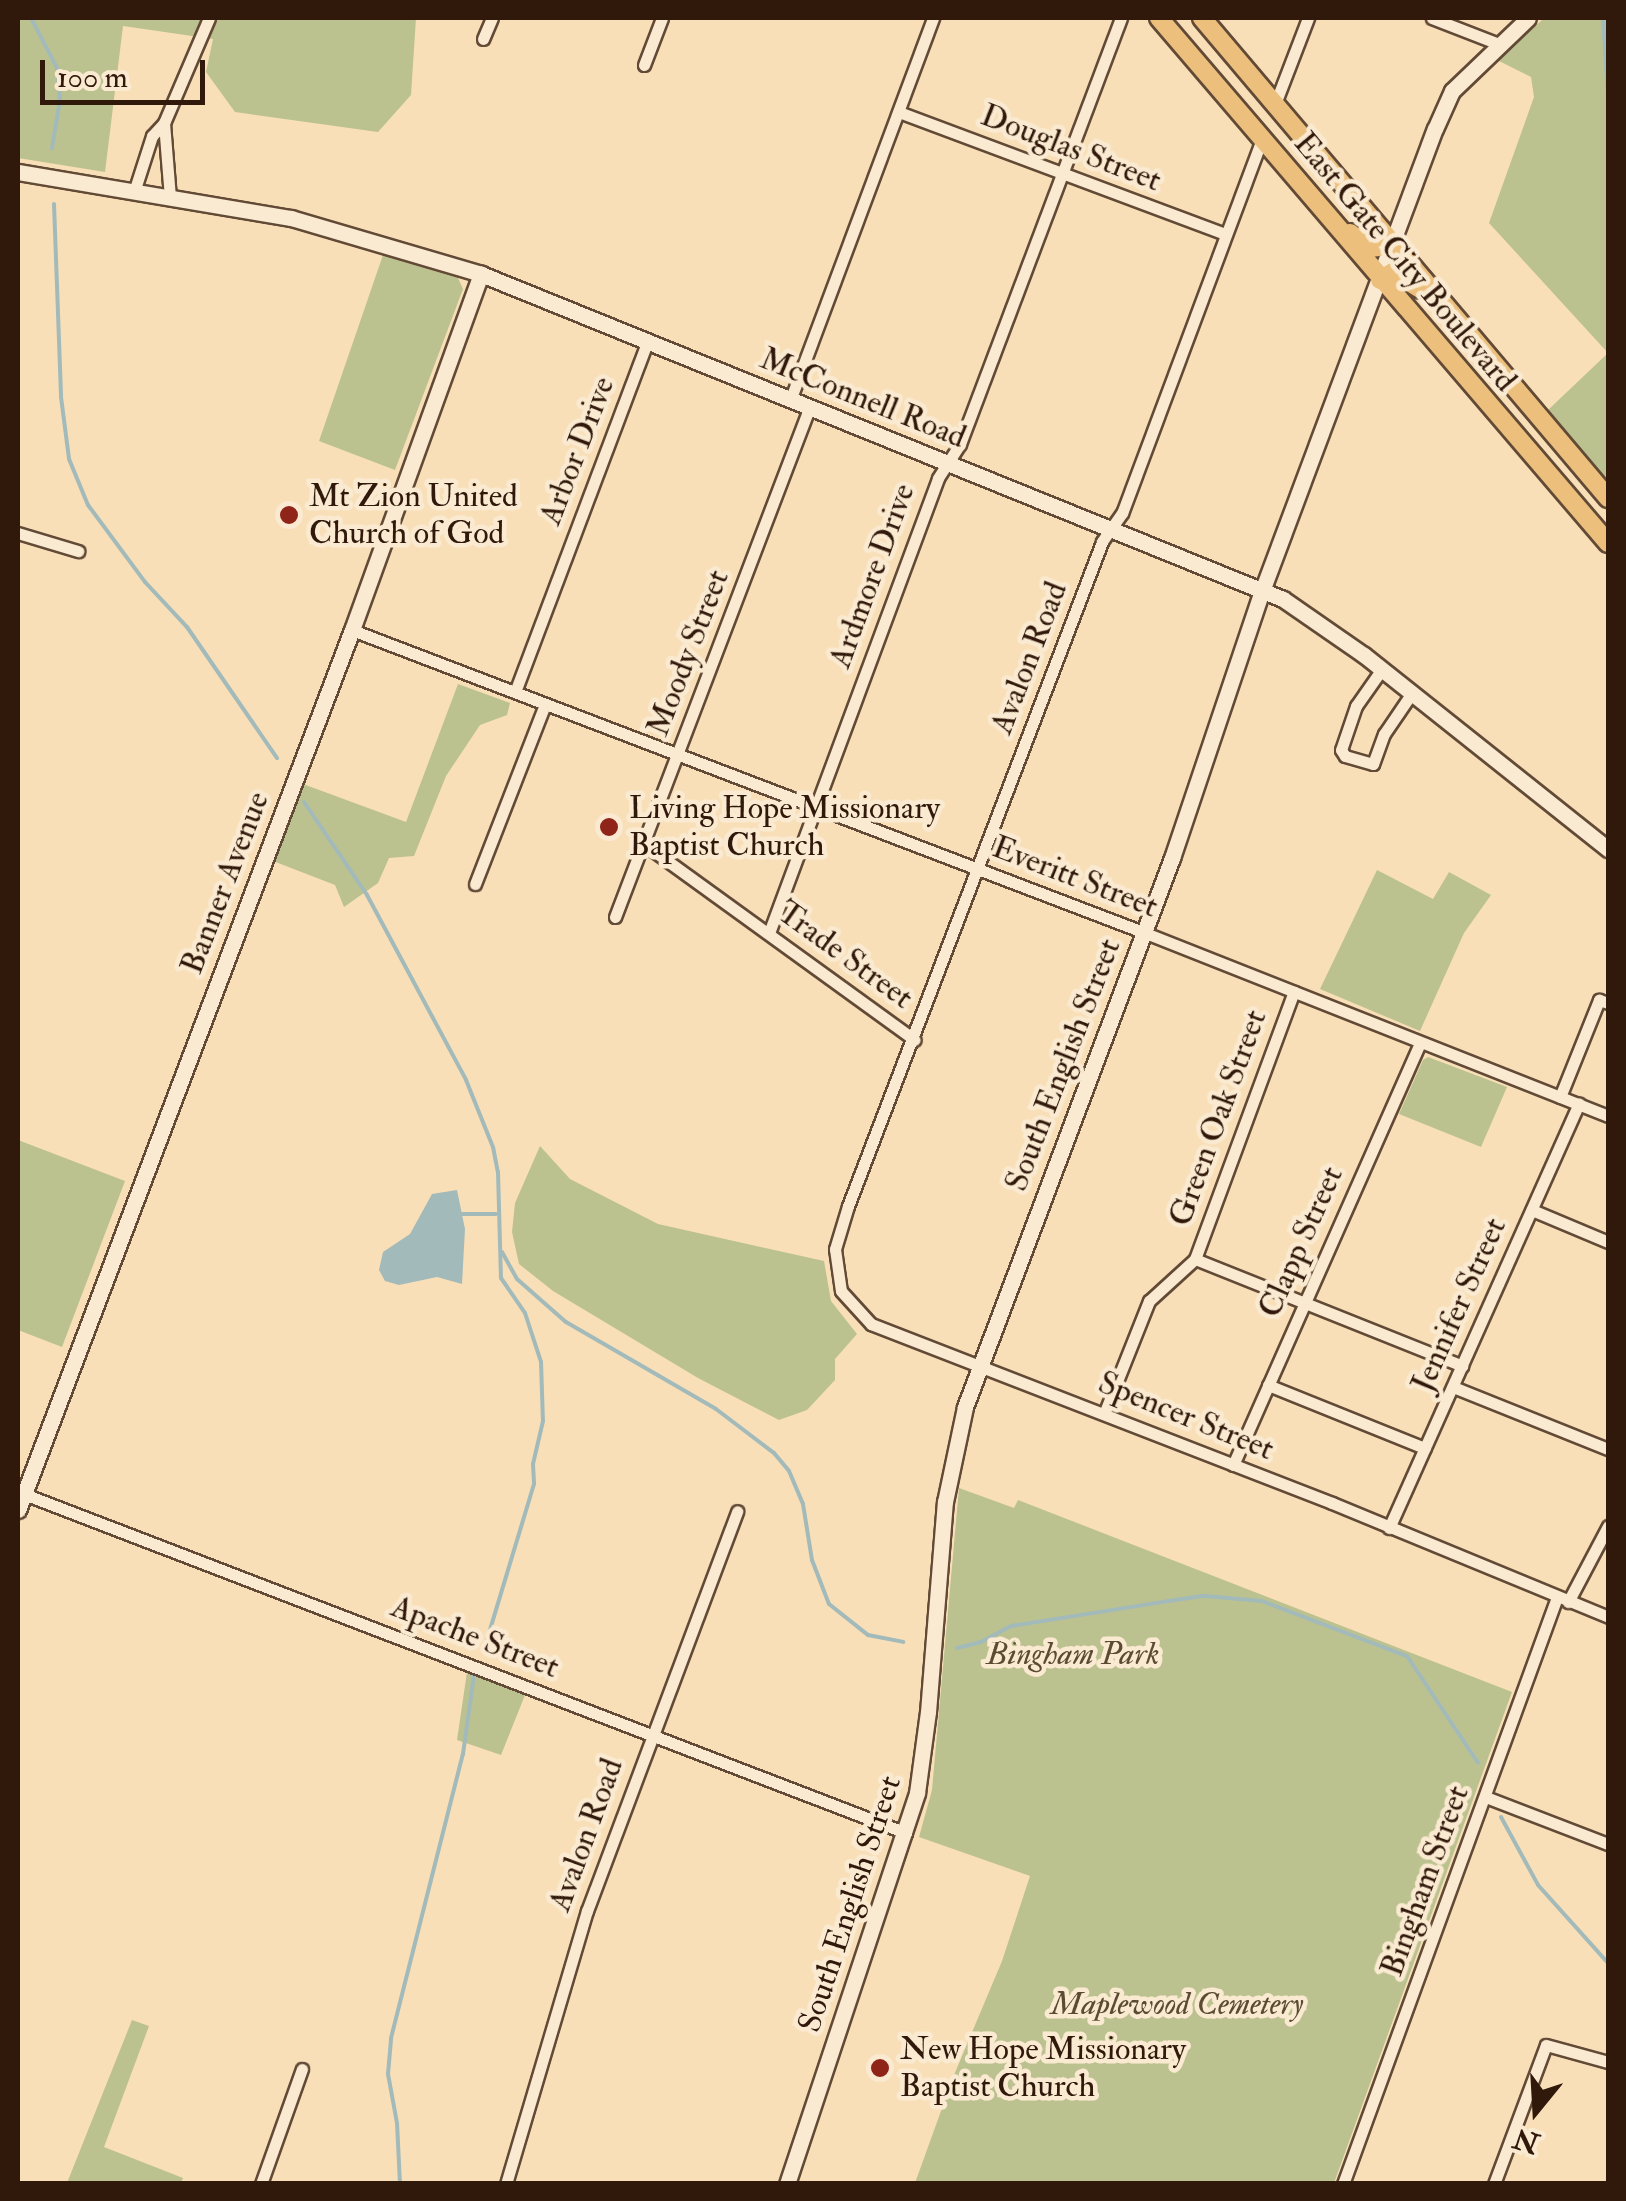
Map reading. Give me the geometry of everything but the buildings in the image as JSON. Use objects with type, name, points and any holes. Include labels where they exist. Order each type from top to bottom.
[{"type":"main road","name":"East Gate City Boulevard","points":[[1159,18],[1608,543]]},
{"type":"main road","name":"East Gate City Boulevard","points":[[1202,18],[1608,498]]},
{"type":"main road","points":[[1303,188],[1327,205],[1356,239],[1370,248],[1394,244]]},
{"type":"main road","points":[[1380,280],[1393,272],[1408,278],[1472,337]]},
{"type":"street","points":[[134,192],[152,136],[164,122],[207,18]]},
{"type":"street","points":[[483,39],[492,18]]},
{"type":"street","points":[[644,65],[662,18]]},
{"type":"street","points":[[790,398],[934,18]]},
{"type":"street","name":"Ardmore Drive","points":[[768,933],[938,478],[960,444],[1121,18]]},
{"type":"street","points":[[1275,104],[1308,18]]},
{"type":"street","points":[[1432,18],[1499,44]]},
{"type":"street","name":"South English Street","points":[[786,2184],[906,1833],[925,1746],[948,1478],[957,1434],[980,1364],[1144,932],[1262,591],[1452,91],[1528,18]]},
{"type":"street","name":"Douglas Street","points":[[898,112],[1225,234]]},
{"type":"street","points":[[164,122],[170,198]]},
{"type":"street","name":"Avalon Road","points":[[852,1198],[1102,542],[1122,512],[1262,139]]},
{"type":"street","name":"McConnell Road","points":[[18,172],[316,224],[480,274],[1262,591],[1320,621],[1608,849]]},
{"type":"street","name":"Banner Avenue","points":[[21,1502],[352,630],[480,274]]},
{"type":"street","name":"Arbor Drive","points":[[515,692],[648,340]]},
{"type":"street","name":"Moody Street","points":[[615,918],[810,406]]},
{"type":"street","points":[[18,533],[78,552]]},
{"type":"street","name":"Everitt Street","points":[[352,630],[1144,932],[1608,1116]]},
{"type":"street","points":[[1382,669],[1356,706],[1341,750],[1344,756],[1372,764],[1384,734],[1412,693]]},
{"type":"street","points":[[475,884],[544,704]]},
{"type":"street","name":"Trade Street","points":[[644,844],[914,1040]]},
{"type":"street","name":"Green Oak Street","points":[[1104,1414],[1148,1301],[1195,1259],[1294,992]]},
{"type":"street","points":[[1560,1097],[1600,1000],[1608,1003]]},
{"type":"street","name":"Clapp Street","points":[[1233,1465],[1420,1042]]},
{"type":"street","name":"Jennifer Street","points":[[1389,1528],[1579,1104]]},
{"type":"street","name":"Spencer Street","points":[[852,1198],[835,1249],[841,1291],[871,1324],[980,1364],[1608,1617]]},
{"type":"street","points":[[1532,1210],[1608,1242]]},
{"type":"street","points":[[1195,1259],[1462,1366]]},
{"type":"street","points":[[1268,1385],[1424,1448]]},
{"type":"street","points":[[1453,1387],[1608,1449]]},
{"type":"street","name":"Apache Street","points":[[21,1502],[906,1833]]},
{"type":"street","name":"Avalon Road","points":[[506,2184],[587,1911],[737,1512]]},
{"type":"street","name":"Bingham Street","points":[[1343,2184],[1563,1599],[1608,1526]]},
{"type":"street","points":[[1486,1796],[1608,1844]]},
{"type":"street","points":[[1494,2184],[1546,2045],[1608,2062]]},
{"type":"street","points":[[260,2184],[302,2069]]},
{"type":"green space","points":[[18,18],[416,18],[411,95],[378,132],[235,112],[206,72],[213,39],[123,26],[105,172],[18,158]]},
{"type":"green space","points":[[1544,18],[1608,18],[1608,353],[1489,223],[1534,97],[1531,77],[1499,61]]},
{"type":"green space","points":[[383,255],[458,278],[463,289],[395,470],[319,441]]},
{"type":"green space","points":[[1608,353],[1608,484],[1548,410]]},
{"type":"green space","points":[[458,684],[510,703],[507,715],[480,725],[446,776],[414,856],[389,858],[378,883],[344,907],[335,885],[273,861],[303,784],[406,822]]},
{"type":"green space","points":[[1377,870],[1433,899],[1449,872],[1491,895],[1464,933],[1420,1031],[1320,989]]},
{"type":"green space","points":[[1428,1057],[1507,1087],[1481,1147],[1399,1114],[1423,1060]]},
{"type":"green space","points":[[18,1140],[125,1181],[62,1347],[18,1330]]},
{"type":"green space","points":[[540,1146],[570,1179],[658,1224],[824,1261],[831,1301],[857,1334],[835,1359],[835,1380],[807,1410],[779,1420],[698,1378],[553,1291],[519,1264],[512,1232],[515,1203]]},
{"type":"green space","points":[[959,1488],[1014,1508],[1018,1500],[1512,1692],[1334,2183],[915,2183],[954,2075],[1002,1961],[1030,1876],[919,1837],[932,1790]]},
{"type":"green space","points":[[467,1672],[525,1695],[501,1755],[457,1740]]},
{"type":"green space","points":[[132,2020],[149,2026],[104,2147],[183,2178],[181,2183],[67,2183]]},
{"type":"water","points":[[457,1190],[465,1229],[462,1284],[437,1277],[399,1285],[385,1281],[379,1270],[383,1252],[410,1234],[432,1194]]},
{"type":"waterway","points":[[31,18],[57,68],[60,100],[52,148]]},
{"type":"waterway","points":[[1603,18],[1608,98]]},
{"type":"waterway","points":[[54,204],[61,397],[69,459],[88,505],[145,582],[187,627],[277,758]]},
{"type":"waterway","points":[[304,802],[367,895],[466,1080],[493,1147],[498,1172],[501,1278],[525,1313],[541,1362],[543,1421],[533,1464],[534,1484],[486,1643]]},
{"type":"waterway","points":[[457,1214],[496,1214]]},
{"type":"waterway","points":[[502,1252],[517,1279],[566,1322],[716,1409],[774,1453],[789,1471],[803,1504],[812,1560],[829,1604],[868,1635],[903,1642]]},
{"type":"waterway","points":[[957,1648],[981,1642],[1011,1626],[1168,1601],[1205,1596],[1262,1601],[1407,1656],[1478,1763]]},
{"type":"waterway","points":[[400,2184],[397,2123],[388,2074],[391,2038],[463,1754],[474,1675]]},
{"type":"waterway","points":[[1501,1817],[1538,1885],[1608,1963]]},
{"type":"place","name":"Mt Zion United Church of God","points":[[289,515]]},
{"type":"place","name":"Living Hope Missionary Baptist Church","points":[[609,827]]},
{"type":"place","name":"New Hope Missionary Baptist Church","points":[[880,2068]]},
{"type":"park label","name":"Bingham Park","points":[[1073,1654]]},
{"type":"park label","name":"Maplewood Cemetery","points":[[1177,2004]]}]
